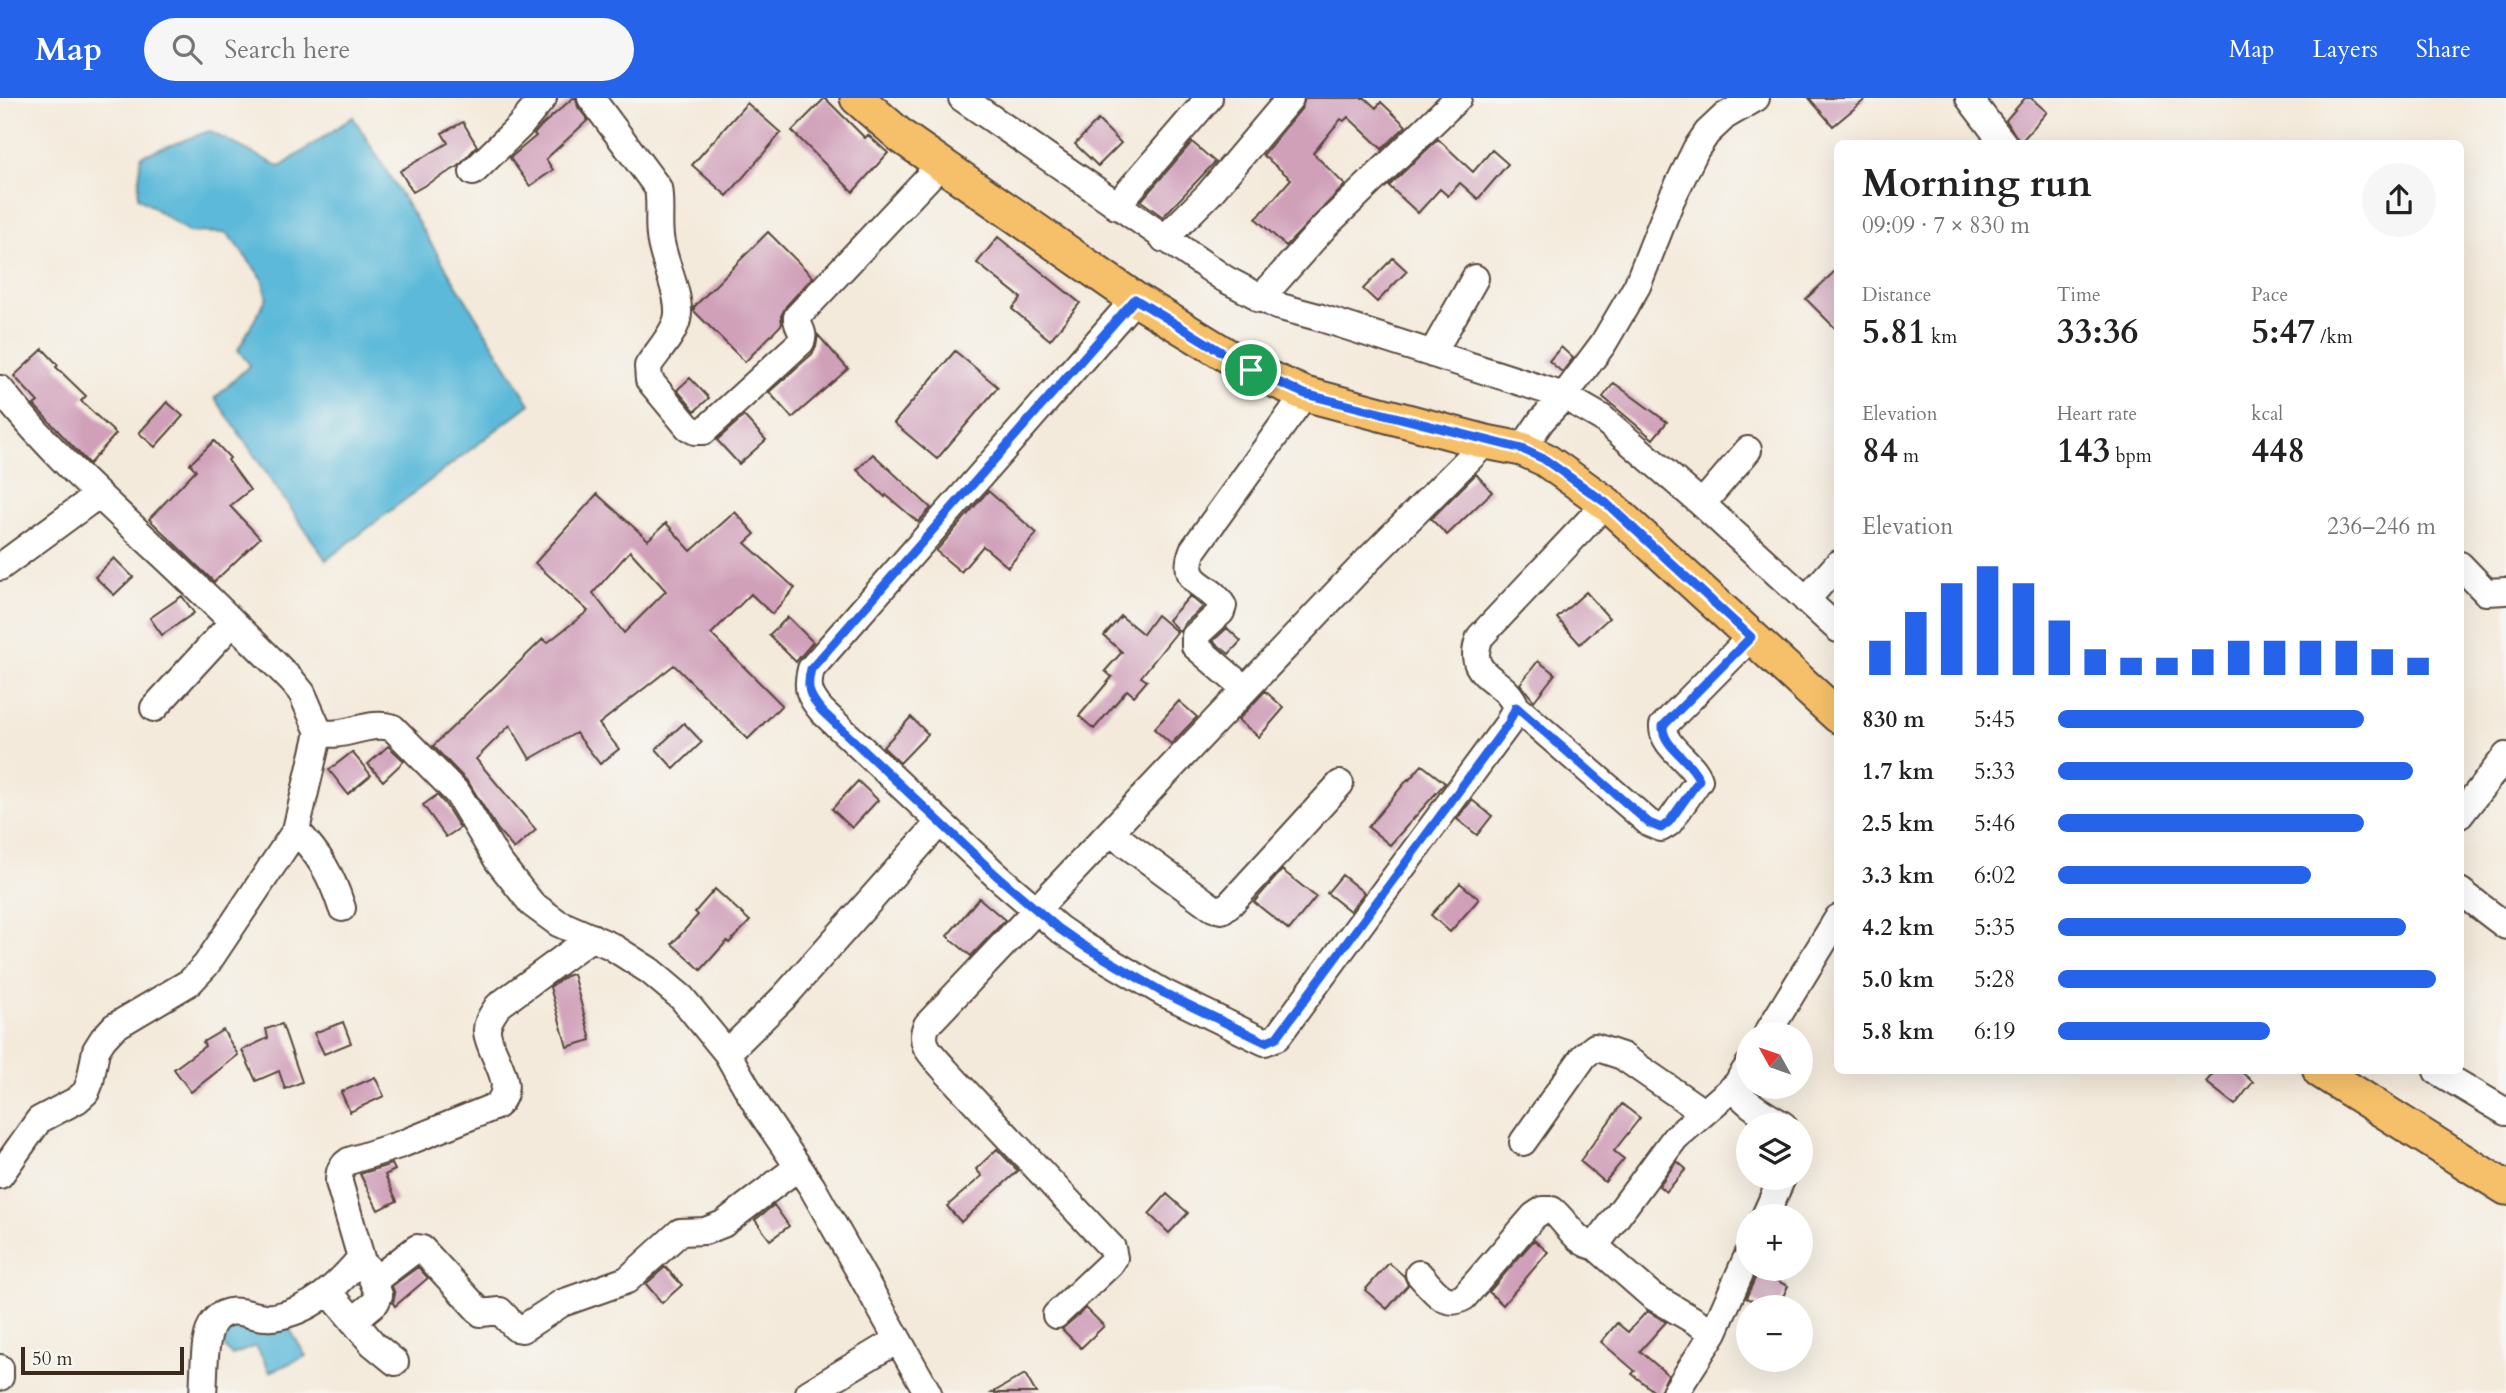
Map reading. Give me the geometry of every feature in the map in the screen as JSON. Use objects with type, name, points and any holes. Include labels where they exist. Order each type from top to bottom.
[{"type":"main road","points":[[857,98],[902,137],[1135,299],[1251,370],[1305,394],[1522,449],[1544,459],[1606,503],[1834,712]]},
{"type":"main road","points":[[2325,1074],[2506,1188]]},
{"type":"street","points":[[473,172],[520,126],[543,98]]},
{"type":"street","points":[[591,98],[658,188],[660,238],[678,308],[677,321],[647,371],[649,380],[688,427],[695,431],[704,432],[801,342],[803,333],[797,317],[941,164]]},
{"type":"street","points":[[962,98],[1203,266],[1260,299],[1432,354],[1554,407],[1602,418],[1702,504],[1834,625]]},
{"type":"street","points":[[1116,206],[1209,98]]},
{"type":"street","points":[[1164,239],[1209,194],[1290,98]]},
{"type":"street","points":[[1260,299],[1325,226],[1458,98]]},
{"type":"street","points":[[1522,449],[1603,344],[1637,285],[1671,200],[1696,149],[1707,133],[1725,116],[1756,98]]},
{"type":"street","points":[[1969,98],[2001,140]]},
{"type":"street","points":[[1432,354],[1475,278]]},
{"type":"street","points":[[1135,299],[811,669],[807,685],[811,699],[1035,908],[1084,946],[1164,993],[1265,1042],[1277,1037],[1508,724],[1516,707]]},
{"type":"street","points":[[0,389],[30,427],[233,622],[302,693],[319,732],[296,830],[206,965],[190,982],[114,1027],[96,1050],[86,1092],[77,1100],[39,1120],[0,1175]]},
{"type":"street","points":[[1245,689],[1195,646],[1195,636],[1221,612],[1223,606],[1220,600],[1192,579],[1188,562],[1193,550],[1305,394]]},
{"type":"street","points":[[1056,1315],[1110,1264],[1114,1258],[1112,1248],[946,1071],[923,1044],[922,1035],[927,1025],[1035,908],[1111,833],[1367,561],[1486,442]]},
{"type":"street","points":[[1702,504],[1748,450]]},
{"type":"street","points":[[0,567],[99,495]]},
{"type":"street","points":[[1606,503],[1480,637],[1475,649],[1475,659],[1479,668],[1513,699],[1516,707],[1649,823],[1661,828],[1669,822],[1699,780],[1696,771],[1667,740],[1663,726],[1751,637]]},
{"type":"street","points":[[1806,600],[1834,568]]},
{"type":"street","points":[[2464,569],[2486,592],[2506,591]]},
{"type":"street","points":[[154,708],[233,622]]},
{"type":"street","points":[[319,732],[328,735],[379,725],[393,728],[458,794],[498,861],[532,904],[558,923],[611,946],[650,971],[682,998],[727,1053],[759,1109],[798,1167],[928,1393]]},
{"type":"street","points":[[2464,810],[2506,756]]},
{"type":"street","points":[[1111,833],[1213,908],[1222,909],[1231,903],[1340,784]]},
{"type":"street","points":[[727,1053],[784,997],[940,822]]},
{"type":"street","points":[[296,830],[325,865],[334,881],[342,908]]},
{"type":"street","points":[[2464,894],[2506,926]]},
{"type":"street","points":[[1774,1022],[1834,925]]},
{"type":"street","points":[[353,1321],[378,1298],[379,1292],[368,1269],[339,1182],[342,1165],[402,1144],[496,1106],[503,1100],[506,1088],[487,1031],[490,1017],[498,1006],[592,937]]},
{"type":"street","points":[[1523,1142],[1584,1056],[1595,1047],[1622,1056],[1703,1112]]},
{"type":"street","points":[[2442,1074],[2506,1112]]},
{"type":"street","points":[[1595,1246],[1675,1138],[1736,1081]]},
{"type":"street","points":[[1744,1099],[1765,1113]]},
{"type":"street","points":[[203,1393],[208,1335],[215,1320],[229,1311],[269,1318],[300,1310],[368,1269],[416,1248],[422,1249],[481,1313],[499,1311],[516,1328],[522,1329],[562,1303],[627,1280],[680,1232],[705,1231],[723,1224],[798,1167]]},
{"type":"street","points":[[1419,1274],[1447,1302],[1455,1303],[1464,1297],[1534,1216],[1543,1210],[1552,1210],[1580,1240],[1595,1246],[1652,1296],[1714,1332]]},
{"type":"street","points":[[1675,1393],[1714,1332],[1737,1281]]},
{"type":"street","points":[[329,1293],[373,1344],[395,1362]]},
{"type":"street","points":[[809,1393],[897,1340]]},
{"type":"street","points":[[0,1367],[0,1377]]},
{"type":"water","points":[[353,117],[530,404],[326,560],[215,398],[250,365],[238,350],[267,297],[262,278],[227,233],[189,232],[138,197],[141,156],[209,131],[280,167]]},
{"type":"water","points":[[231,1316],[283,1318],[306,1356],[270,1372],[256,1346],[232,1355],[212,1334]]},
{"type":"building","points":[[576,98],[578,107],[588,120],[546,159],[553,170],[530,186],[510,158]]},
{"type":"building","points":[[825,98],[865,138],[868,135],[888,153],[853,192],[792,131]]},
{"type":"building","points":[[1305,98],[1365,98],[1376,108],[1381,102],[1406,126],[1382,149],[1348,117],[1344,121],[1341,119],[1313,153],[1345,185],[1286,246],[1256,219],[1291,179],[1263,155],[1302,108]]},
{"type":"building","points":[[1809,98],[1867,98],[1833,126]]},
{"type":"building","points":[[2025,98],[2031,98],[2047,112],[2023,140],[2018,140],[2006,120]]},
{"type":"building","points":[[747,103],[781,133],[727,196],[692,165]]},
{"type":"building","points":[[1098,120],[1121,143],[1098,166],[1075,144]]},
{"type":"building","points":[[463,122],[477,146],[459,166],[413,192],[400,171],[448,143],[442,133]]},
{"type":"building","points":[[1438,139],[1473,172],[1492,150],[1508,164],[1478,199],[1460,183],[1448,196],[1440,189],[1418,213],[1389,186]]},
{"type":"building","points":[[1192,142],[1215,162],[1163,217],[1141,201]]},
{"type":"building","points":[[768,232],[813,277],[786,306],[781,316],[782,324],[745,362],[694,311],[694,307]]},
{"type":"building","points":[[998,237],[1080,303],[1050,340],[1012,309],[1021,298],[977,263]]},
{"type":"building","points":[[1393,258],[1407,271],[1377,302],[1363,289]]},
{"type":"building","points":[[1834,272],[1834,327],[1806,299]]},
{"type":"building","points":[[818,335],[848,369],[792,418],[769,392],[812,354]]},
{"type":"building","points":[[1561,347],[1573,358],[1562,372],[1549,361]]},
{"type":"building","points":[[43,349],[58,365],[56,367],[86,396],[81,401],[116,434],[89,464],[34,405],[38,402],[14,376]]},
{"type":"building","points":[[955,351],[998,387],[937,459],[894,423]]},
{"type":"building","points":[[690,378],[709,398],[695,411],[677,390]]},
{"type":"building","points":[[1614,383],[1667,422],[1653,439],[1603,397]]},
{"type":"building","points":[[167,402],[183,416],[155,447],[139,433]]},
{"type":"building","points":[[744,416],[766,440],[739,464],[717,440]]},
{"type":"building","points":[[214,441],[230,458],[228,460],[250,490],[230,506],[260,538],[214,582],[149,519],[196,470],[190,464]]},
{"type":"building","points":[[873,454],[931,508],[918,522],[886,495],[885,497],[857,470]]},
{"type":"building","points":[[1476,474],[1492,492],[1447,535],[1431,519]]},
{"type":"building","points":[[988,491],[1037,533],[1008,567],[983,546],[961,572],[936,551]]},
{"type":"building","points":[[597,494],[648,540],[666,523],[691,551],[735,512],[755,534],[745,543],[795,588],[772,614],[751,594],[711,634],[782,705],[748,739],[674,665],[599,724],[619,749],[600,764],[576,733],[530,759],[510,725],[476,759],[536,830],[514,849],[498,830],[469,783],[433,746],[543,639],[547,643],[588,611],[535,563]],"holes":[[[630,551],[666,591],[624,633],[593,593]]]},
{"type":"building","points":[[114,558],[133,577],[114,595],[95,577]]},
{"type":"building","points":[[1586,592],[1609,618],[1580,644],[1557,618]]},
{"type":"building","points":[[182,596],[194,613],[162,635],[150,618]]},
{"type":"building","points":[[1190,596],[1203,607],[1184,624],[1180,632],[1168,620]]},
{"type":"building","points":[[1157,615],[1177,632],[1141,677],[1147,681],[1134,696],[1127,690],[1094,729],[1079,716],[1112,677],[1105,671],[1122,652],[1104,636],[1121,616],[1143,634]]},
{"type":"building","points":[[788,617],[813,642],[796,662],[769,635]]},
{"type":"building","points":[[1227,628],[1241,641],[1229,654],[1213,641]]},
{"type":"building","points":[[1538,661],[1555,674],[1534,701],[1520,684]]},
{"type":"building","points":[[1265,691],[1284,708],[1259,737],[1238,720]]},
{"type":"building","points":[[1179,701],[1197,717],[1171,744],[1154,729]]},
{"type":"building","points":[[911,717],[928,734],[900,763],[883,747]]},
{"type":"building","points":[[684,723],[702,742],[674,769],[656,749]]},
{"type":"building","points":[[388,746],[404,761],[383,781],[368,764]]},
{"type":"building","points":[[352,752],[371,775],[348,794],[329,770]]},
{"type":"building","points":[[1422,765],[1445,783],[1390,845],[1368,827]]},
{"type":"building","points":[[858,781],[878,800],[852,828],[832,809]]},
{"type":"building","points":[[437,795],[460,828],[446,837],[423,805]]},
{"type":"building","points":[[1472,800],[1492,816],[1477,835],[1457,819]]},
{"type":"building","points":[[1282,870],[1316,897],[1289,930],[1254,902]]},
{"type":"building","points":[[1342,875],[1364,893],[1350,911],[1327,893]]},
{"type":"building","points":[[1460,883],[1479,899],[1450,932],[1431,915]]},
{"type":"building","points":[[715,889],[750,921],[729,943],[727,941],[701,970],[672,944],[698,915],[695,912]]},
{"type":"building","points":[[979,898],[1005,920],[971,956],[947,936]]},
{"type":"building","points":[[573,974],[591,1040],[567,1047],[550,987]]},
{"type":"building","points":[[343,1022],[351,1043],[324,1054],[314,1033]]},
{"type":"building","points":[[282,1024],[302,1082],[285,1089],[279,1071],[256,1081],[242,1050],[268,1038],[266,1029]]},
{"type":"building","points":[[223,1030],[238,1055],[191,1092],[174,1069],[205,1046],[203,1042]]},
{"type":"building","points":[[2213,1074],[2244,1074],[2253,1082],[2235,1105],[2206,1082]]},
{"type":"building","points":[[375,1077],[384,1096],[350,1112],[341,1092]]},
{"type":"building","points":[[1622,1104],[1640,1118],[1614,1151],[1624,1159],[1605,1182],[1580,1161]]},
{"type":"building","points":[[997,1149],[1018,1171],[961,1222],[947,1206],[982,1176],[976,1169]]},
{"type":"building","points":[[1677,1161],[1686,1169],[1666,1192],[1659,1186]]},
{"type":"building","points":[[392,1164],[395,1170],[385,1175],[397,1201],[378,1210],[360,1174]]},
{"type":"building","points":[[1167,1194],[1188,1213],[1169,1233],[1149,1214]]},
{"type":"building","points":[[774,1205],[789,1226],[770,1240],[755,1220]]},
{"type":"building","points":[[1534,1240],[1548,1252],[1503,1305],[1489,1292]]},
{"type":"building","points":[[1389,1263],[1404,1276],[1408,1285],[1387,1309],[1365,1290]]},
{"type":"building","points":[[418,1267],[428,1278],[395,1306],[392,1286]]},
{"type":"building","points":[[665,1267],[682,1285],[662,1303],[646,1284]]},
{"type":"building","points":[[1754,1281],[1777,1281],[1788,1286],[1784,1295],[1747,1295]]},
{"type":"building","points":[[1086,1308],[1104,1326],[1081,1348],[1062,1329]]},
{"type":"building","points":[[1647,1311],[1666,1322],[1640,1351],[1668,1375],[1659,1393],[1632,1374],[1635,1371],[1601,1342],[1617,1323],[1628,1332]]},
{"type":"building","points":[[1025,1374],[1036,1393],[992,1393]]},
{"type":"route","points":[[1135,299],[1251,370],[1305,394],[1522,449],[1544,459],[1606,503],[1751,637],[1663,726],[1667,740],[1696,771],[1699,780],[1669,822],[1661,828],[1649,823],[1516,707],[1508,724],[1277,1037],[1270,1042],[1164,993],[1058,928],[996,875],[822,711],[811,699],[807,685],[811,669],[1135,299]]}]
